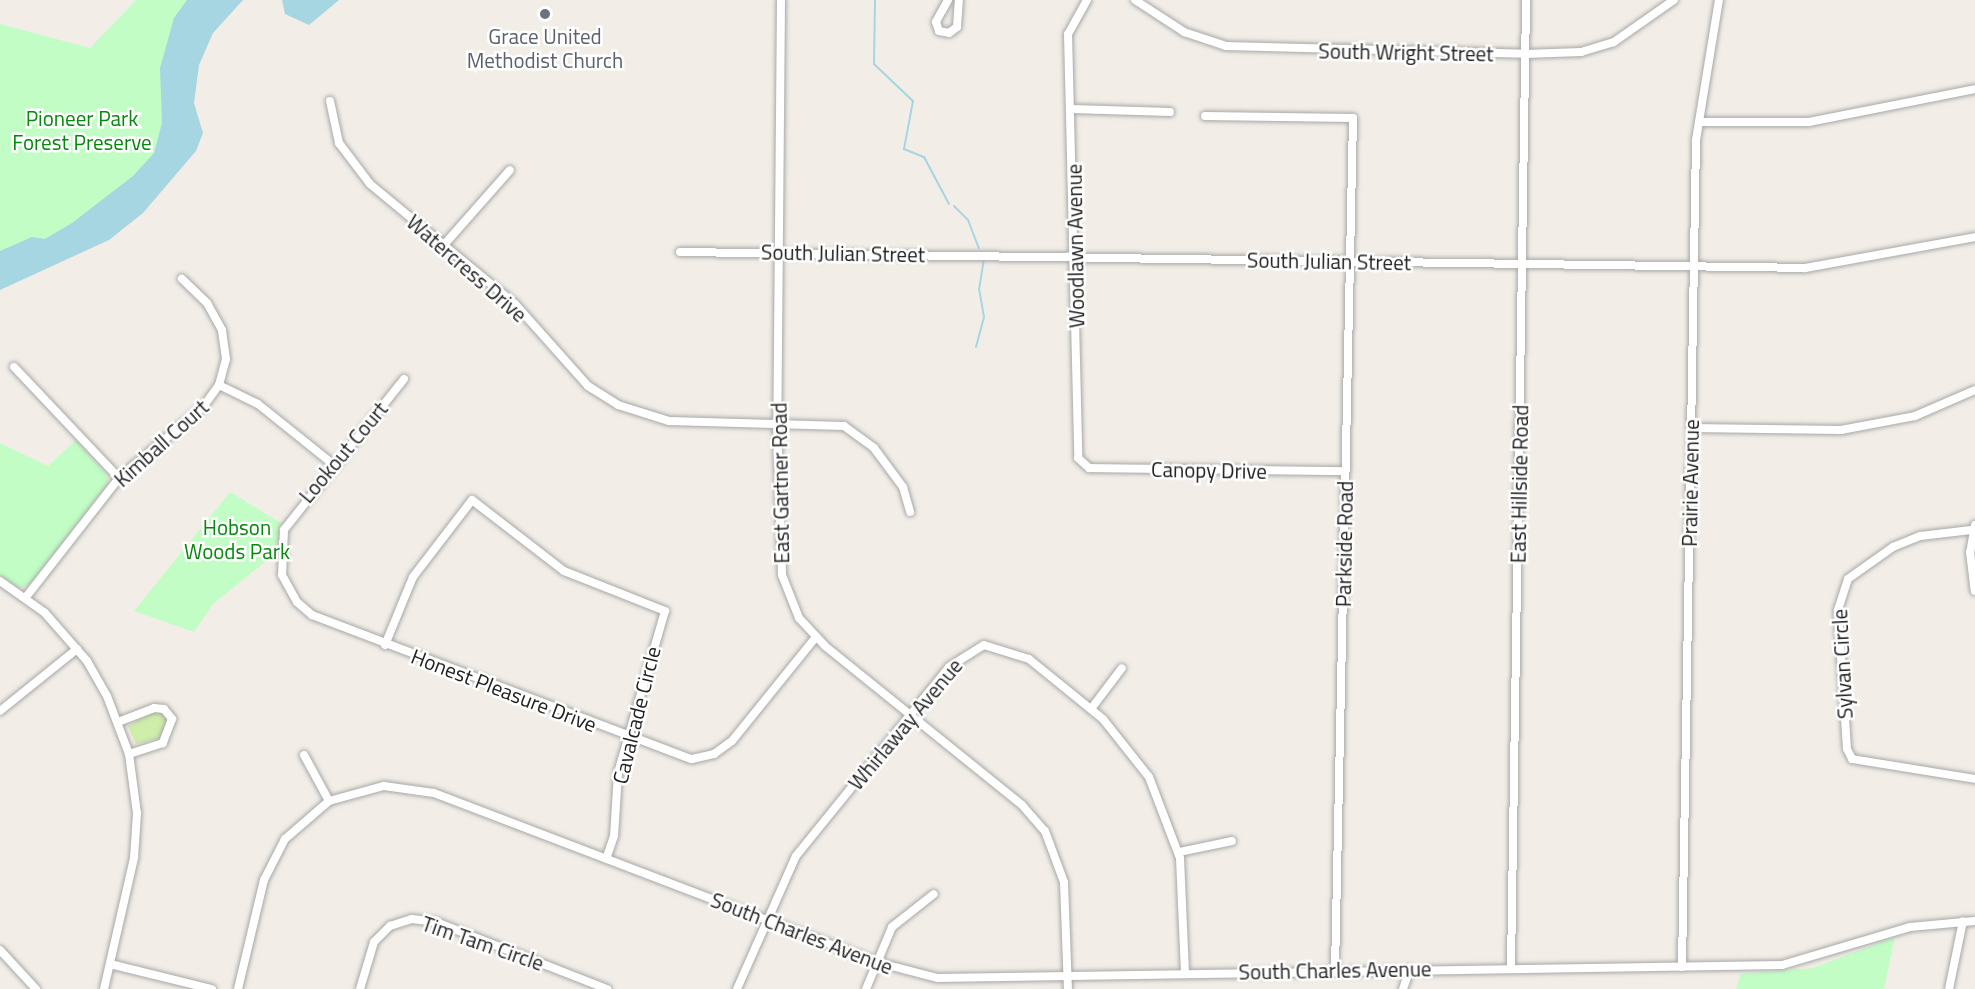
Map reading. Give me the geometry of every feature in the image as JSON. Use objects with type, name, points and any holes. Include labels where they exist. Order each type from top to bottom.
[{"type":"street","name":"East Gartner Road","points":[[781,0],[777,423],[779,560],[792,604],[816,637],[1022,805],[1045,831],[1064,882],[1068,989]]},
{"type":"street","points":[[948,0],[936,22],[944,33],[957,27],[959,0]]},
{"type":"street","name":"Woodlawn Avenue","points":[[1078,458],[1076,256],[1068,34],[1087,0]]},
{"type":"street","name":"South Wright Street","points":[[1135,0],[1184,32],[1226,46],[1525,54],[1581,52],[1614,42],[1674,0]]},
{"type":"street","name":"East Hillside Road","points":[[1510,968],[1526,0]]},
{"type":"street","name":"Prairie Avenue","points":[[1682,967],[1694,266],[1699,122],[1719,0]]},
{"type":"street","points":[[1699,122],[1809,122],[1975,89]]},
{"type":"street","name":"Watercress Drive","points":[[330,101],[339,143],[359,172],[520,310],[574,375],[618,405],[684,423],[827,423],[854,431],[896,477],[910,512]]},
{"type":"street","points":[[1072,109],[1170,112]]},
{"type":"street","name":"Parkside Road","points":[[1204,116],[1353,118],[1335,970]]},
{"type":"street","points":[[443,246],[510,170]]},
{"type":"street","name":"South Julian Street","points":[[680,252],[1818,268],[1975,237]]},
{"type":"street","name":"Kimball Court","points":[[26,597],[119,478],[203,407],[219,385],[226,359],[222,330],[207,303],[182,279]]},
{"type":"street","points":[[14,367],[119,478]]},
{"type":"street","name":"Lookout Court","points":[[280,562],[290,518],[404,379]]},
{"type":"street","points":[[219,385],[258,404],[333,464]]},
{"type":"street","points":[[1691,428],[1841,430],[1915,416],[1975,390]]},
{"type":"street","name":"Canopy Drive","points":[[1078,458],[1089,468],[1345,471]]},
{"type":"street","name":"Cavalcade Circle","points":[[385,645],[423,561],[467,503],[477,500],[564,571],[665,611],[630,738],[606,859]]},
{"type":"street","points":[[1973,528],[1975,591]]},
{"type":"street","name":"Sylvan Circle","points":[[1973,528],[1920,536],[1883,553],[1848,579],[1838,610],[1847,749],[1852,759],[1975,779]]},
{"type":"street","name":"Honest Pleasure Drive","points":[[280,562],[289,591],[312,615],[385,645],[684,758],[719,752],[816,637]]},
{"type":"street","points":[[0,581],[26,597],[77,650],[118,722],[129,754],[136,839],[104,989]]},
{"type":"street","name":"Whirlaway Avenue","points":[[737,989],[766,918],[796,856],[957,658],[990,645],[1020,653],[1090,709],[1149,777],[1179,852],[1185,972]]},
{"type":"street","points":[[0,711],[77,650]]},
{"type":"street","points":[[1090,709],[1122,668]]},
{"type":"street","points":[[118,722],[154,708],[164,709],[172,719],[163,744],[129,754]]},
{"type":"street","points":[[304,755],[328,801]]},
{"type":"street","name":"South Charles Avenue","points":[[238,989],[273,857],[299,823],[328,801],[373,787],[426,791],[766,918],[876,962],[938,978],[1185,972],[1682,967],[1799,963],[1880,935],[1975,921]]},
{"type":"street","points":[[1179,852],[1232,841]]},
{"type":"street","points":[[866,989],[876,962],[897,921],[934,894]]},
{"type":"street","name":"Tim Tam Circle","points":[[360,989],[382,933],[395,923],[423,919],[607,989]]},
{"type":"street","points":[[1949,989],[1963,921]]},
{"type":"street","points":[[0,950],[36,989]]},
{"type":"street","points":[[110,964],[212,989]]},
{"type":"street","points":[[1403,989],[1410,969]]},
{"type":"green space","name":"Pioneer Park Forest Preserve","points":[[136,0],[212,0],[172,159],[0,270],[0,24],[90,48]]},
{"type":"green space","points":[[76,440],[108,476],[108,484],[31,585],[19,588],[0,576],[0,443],[48,466]]},
{"type":"green space","name":"Hobson Woods Park","points":[[230,492],[281,523],[275,554],[213,604],[194,632],[134,611]]},
{"type":"green space","points":[[156,710],[168,719],[161,738],[136,744],[128,726]]},
{"type":"green space","points":[[1895,937],[1884,989],[1736,989],[1741,974],[1813,968]]},
{"type":"water","points":[[187,0],[243,0],[213,33],[199,65],[194,103],[203,133],[196,151],[143,213],[109,240],[0,290],[0,251],[32,237],[45,239],[72,223],[133,176],[154,153],[162,123],[160,68],[174,18]]},
{"type":"water","points":[[282,0],[339,0],[309,25],[285,14]]},
{"type":"waterway","points":[[875,0],[874,64],[913,101],[904,149],[924,157],[949,204]]},
{"type":"waterway","points":[[954,206],[968,220],[979,248]]},
{"type":"waterway","points":[[976,347],[984,317],[979,290],[984,260]]},
{"type":"place","name":"Grace United Methodist Church","points":[[545,14]]}]
